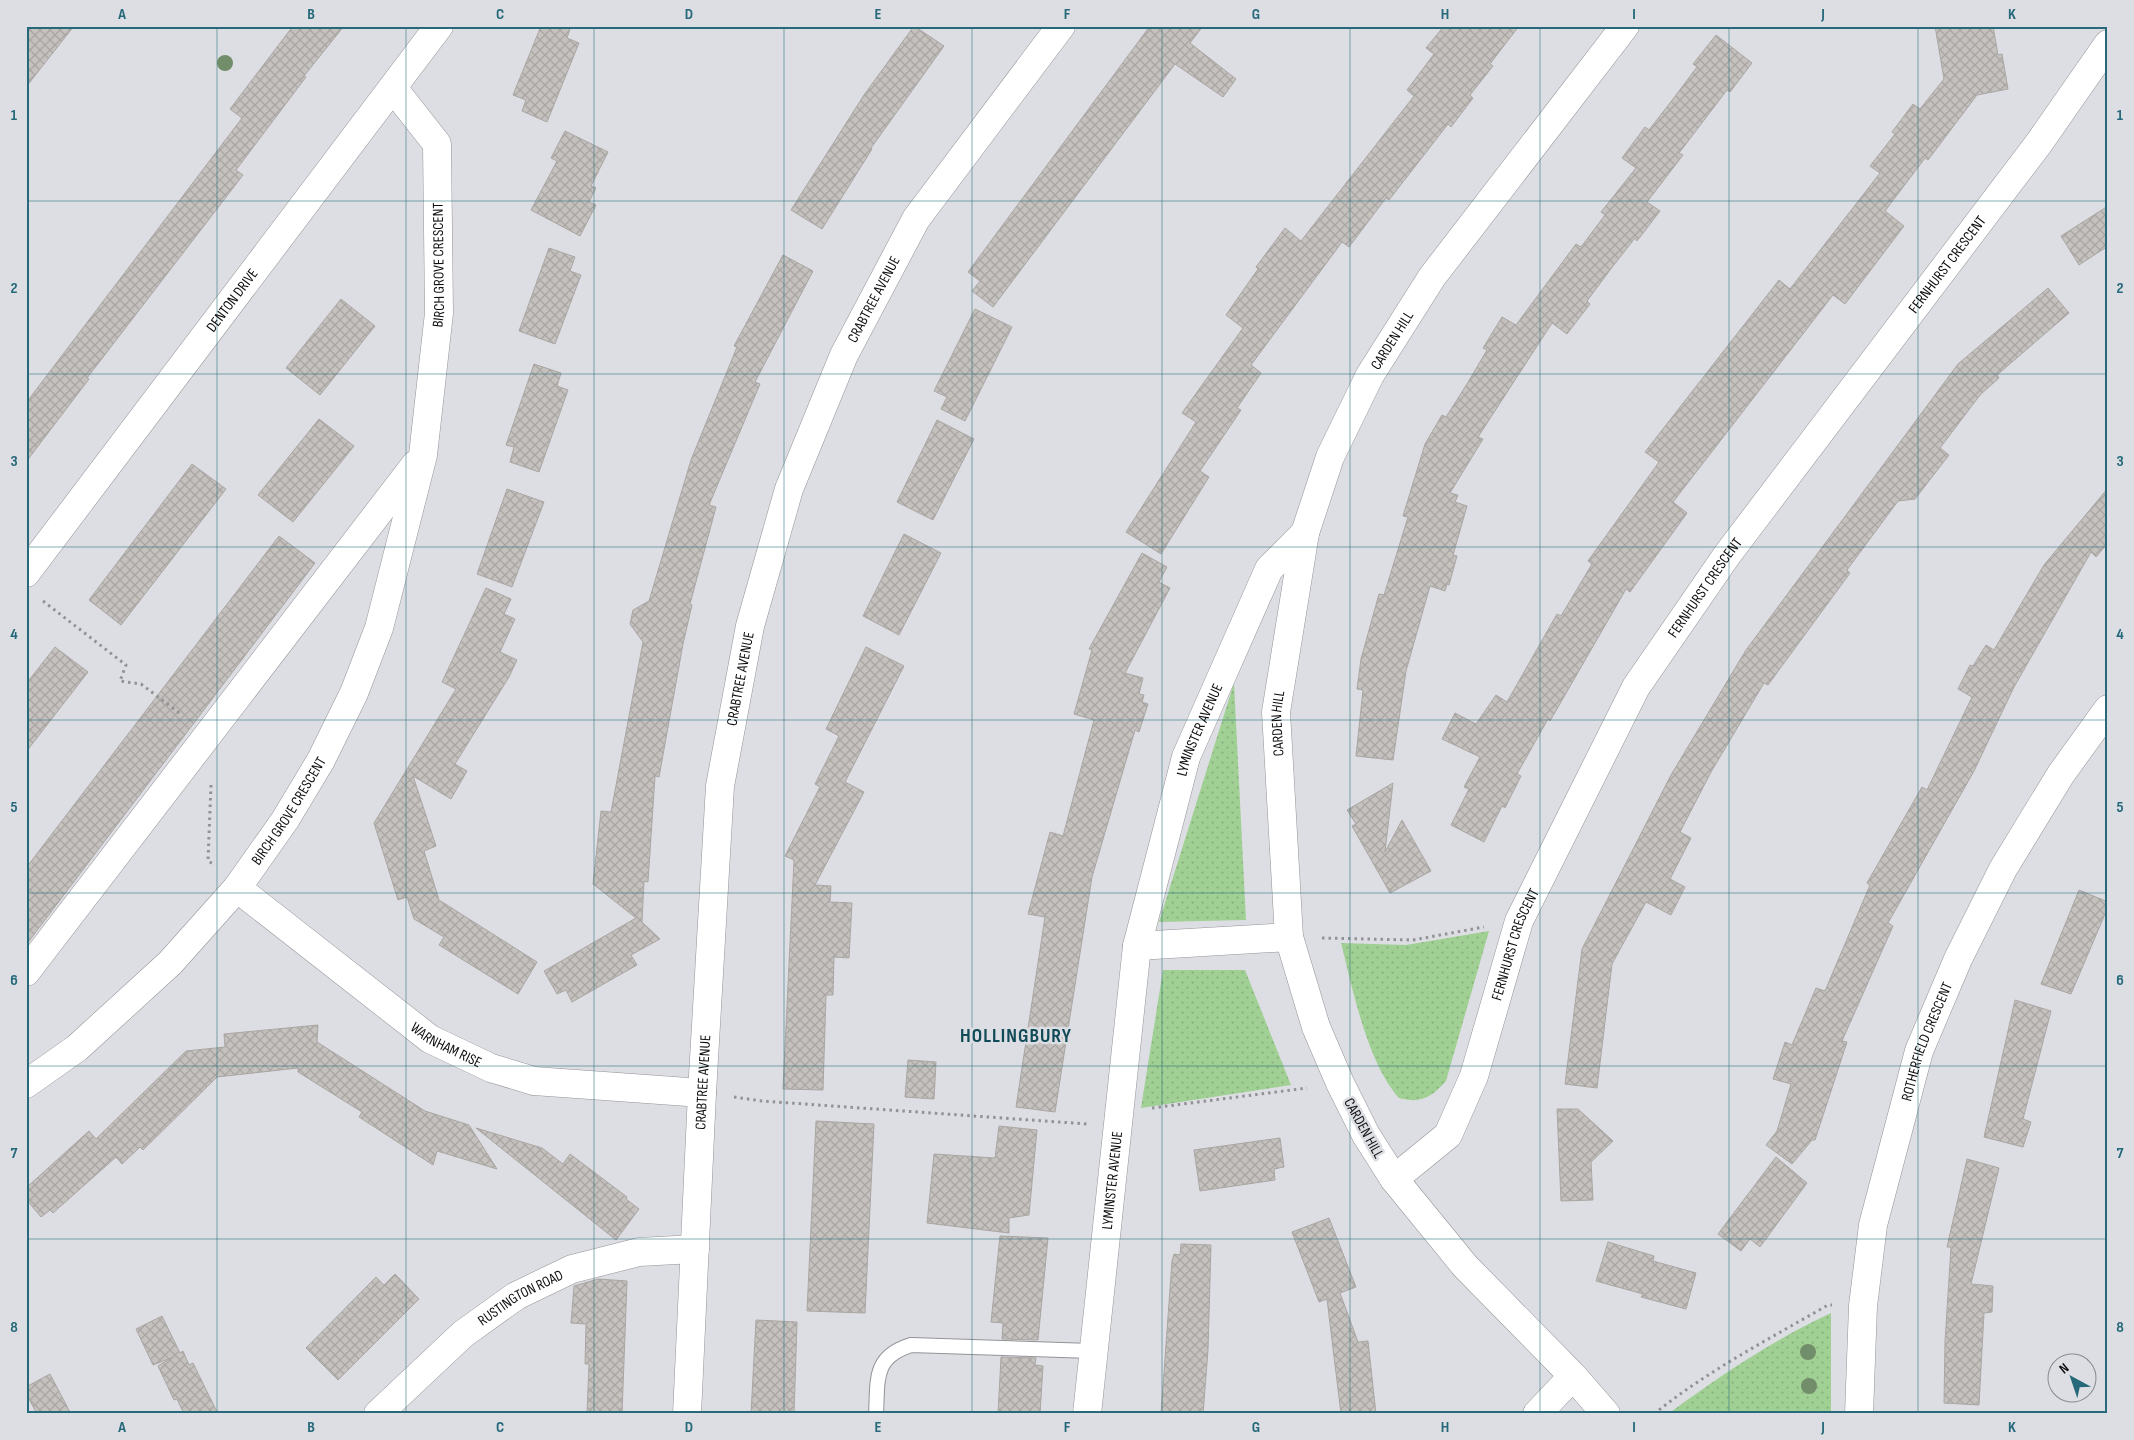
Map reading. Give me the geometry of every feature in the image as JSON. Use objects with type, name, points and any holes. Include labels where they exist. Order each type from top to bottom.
[{"type":"street","name":"DENTON DRIVE","points":[[26,573],[439,26]]},
{"type":"street","name":"CRABTREE AVENUE","points":[[687,1414],[702,1093],[720,786],[750,626],[789,489],[844,355],[916,219],[1061,26]]},
{"type":"street","name":"CARDEN HILL","points":[[1606,1414],[1573,1376],[1465,1266],[1394,1179],[1366,1136],[1340,1083],[1316,1027],[1289,937],[1276,712],[1305,533],[1330,456],[1375,367],[1432,277],[1625,26]]},
{"type":"street","name":"FERNHURST CRESCENT","points":[[1394,1179],[1448,1135],[1474,1076],[1519,921],[1636,687],[1727,555],[2039,143],[2108,44]]},
{"type":"street","name":"BIRCH GROVE CRESCENT","points":[[26,1084],[76,1048],[170,963],[237,888],[285,820],[321,760],[354,693],[378,628],[423,455],[439,313],[437,144],[393,88]]},
{"type":"street","points":[[26,972],[423,455]]},
{"type":"street","name":"LYMINSTER AVENUE","points":[[1087,1414],[1092,1351],[1137,946],[1186,757],[1269,569],[1305,533]]},
{"type":"street","name":"ROTHERFIELD CRESCENT","points":[[1859,1414],[1863,1306],[1873,1225],[1884,1176],[1919,1051],[1958,958],[2003,869],[2061,774],[2108,709]]},
{"type":"street","name":"WARNHAM RISE","points":[[237,888],[430,1039],[491,1068],[534,1081],[702,1093]]},
{"type":"street","points":[[1137,946],[1289,937]]},
{"type":"street","name":"RUSTINGTON ROAD","points":[[378,1414],[463,1334],[516,1296],[572,1270],[639,1252],[695,1249]]},
{"type":"street","points":[[1537,1414],[1573,1376]]},
{"type":"lane","points":[[876,1414],[878,1379],[885,1359],[893,1352],[911,1345],[1092,1351]]},
{"type":"path","points":[[42,600],[126,665],[120,681],[141,684],[208,736]]},
{"type":"path","points":[[211,784],[208,861],[226,873],[237,888]]},
{"type":"path","points":[[1289,937],[1413,940],[1519,921]]},
{"type":"path","points":[[762,1101],[1118,1119],[1340,1083]]},
{"type":"path","points":[[1654,1414],[1677,1395],[1828,1305],[1863,1306]]},
{"type":"green space","points":[[1234,683],[1246,920],[1159,922]]},
{"type":"green space","points":[[1489,931],[1446,1081],[1425,1098],[1407,1100],[1399,1098],[1378,1065],[1362,1025],[1341,943],[1406,945]]},
{"type":"green space","points":[[1163,970],[1245,970],[1291,1085],[1141,1108]]},
{"type":"green space","points":[[1831,1313],[1831,1414],[1668,1414],[1747,1359]]},
{"type":"building","points":[[26,26],[74,26],[26,87]]},
{"type":"building","points":[[293,26],[344,26],[304,76],[306,77],[236,170],[243,175],[87,378],[89,379],[26,462],[26,403],[242,118],[230,109]]},
{"type":"building","points":[[541,26],[571,26],[567,38],[579,43],[547,122],[522,111],[526,100],[513,95]]},
{"type":"building","points":[[914,26],[944,46],[871,148],[822,229],[791,210],[864,95]]},
{"type":"building","points":[[1150,26],[1203,26],[1190,43],[1236,79],[1223,97],[1175,64],[993,307],[972,291],[980,281],[968,272]]},
{"type":"building","points":[[1444,26],[1519,26],[1490,64],[1493,66],[1470,95],[1473,98],[1451,127],[1448,124],[1389,200],[1386,198],[1349,247],[1342,242],[1251,365],[1261,373],[1237,408],[1241,410],[1200,471],[1209,477],[1161,554],[1126,532],[1196,422],[1182,413],[1243,328],[1226,315],[1258,269],[1256,267],[1285,228],[1301,241],[1414,96],[1407,90],[1434,54],[1426,48]]},
{"type":"building","points":[[1935,26],[1993,26],[1998,55],[2002,54],[2008,89],[1977,95],[1928,160],[1925,158],[1885,211],[1904,226],[1845,304],[1833,295],[1673,502],[1687,513],[1630,592],[1626,589],[1550,721],[1548,719],[1517,774],[1521,776],[1505,808],[1502,806],[1484,842],[1451,825],[1469,789],[1464,787],[1480,757],[1442,739],[1455,713],[1476,724],[1496,695],[1507,702],[1557,614],[1561,616],[1592,564],[1588,561],[1659,462],[1645,452],[1779,280],[1790,289],[1880,173],[1870,166],[1895,134],[1892,132],[1913,104],[1920,109],[1944,79]]},
{"type":"building","points":[[1716,35],[1752,63],[1730,92],[1727,90],[1679,153],[1683,155],[1647,202],[1660,211],[1637,241],[1635,238],[1610,270],[1587,301],[1590,304],[1567,334],[1552,323],[1478,437],[1483,439],[1450,493],[1458,495],[1455,502],[1467,506],[1453,555],[1457,556],[1449,585],[1447,584],[1445,591],[1430,586],[1406,671],[1393,760],[1356,756],[1363,690],[1357,689],[1361,659],[1379,594],[1384,595],[1408,517],[1403,516],[1425,444],[1442,415],[1446,417],[1467,384],[1487,350],[1483,348],[1502,317],[1516,325],[1576,244],[1581,247],[1605,215],[1601,212],[1636,168],[1622,158],[1645,127],[1649,130],[1673,99],[1697,67],[1693,64]]},
{"type":"building","points":[[565,131],[608,152],[591,186],[596,188],[589,202],[596,205],[580,236],[531,210],[557,161],[551,158]]},
{"type":"building","points":[[2108,206],[2108,246],[2079,265],[2061,236]]},
{"type":"building","points":[[549,248],[575,257],[570,271],[581,275],[555,344],[519,331]]},
{"type":"building","points":[[783,255],[813,271],[755,382],[760,384],[709,505],[716,507],[690,604],[692,605],[659,777],[655,776],[648,882],[644,881],[642,922],[660,939],[631,955],[637,965],[572,1002],[566,990],[557,994],[544,971],[636,918],[593,884],[601,811],[611,812],[643,642],[630,624],[633,610],[649,601],[691,460],[737,347],[734,346]]},
{"type":"building","points":[[2048,288],[2069,313],[1997,375],[1999,378],[1980,395],[1940,448],[1949,455],[1915,499],[1898,501],[1847,570],[1850,573],[1768,685],[1764,683],[1711,772],[1680,832],[1691,838],[1670,879],[1685,887],[1671,915],[1646,902],[1612,964],[1597,1088],[1565,1084],[1582,949],[1671,775],[1746,650],[1958,364]]},
{"type":"building","points":[[341,299],[375,326],[320,395],[286,368]]},
{"type":"building","points":[[975,309],[1012,327],[965,421],[941,409],[947,397],[934,391]]},
{"type":"building","points":[[534,364],[561,373],[557,386],[568,390],[539,472],[510,462],[514,447],[506,445]]},
{"type":"building","points":[[319,419],[354,446],[293,522],[258,495]]},
{"type":"building","points":[[937,420],[974,439],[933,520],[897,502]]},
{"type":"building","points":[[192,464],[226,489],[121,625],[89,600]]},
{"type":"building","points":[[2108,488],[2108,543],[2096,557],[2091,552],[2014,687],[1974,771],[1888,923],[1893,926],[1842,1041],[1847,1042],[1815,1140],[1812,1140],[1792,1164],[1766,1145],[1777,1131],[1791,1084],[1773,1079],[1785,1042],[1792,1045],[1816,988],[1825,991],[1870,885],[1867,883],[1922,787],[1927,790],[1972,697],[1958,689],[1970,665],[1973,666],[1986,645],[1994,650],[2044,565]]},
{"type":"building","points":[[507,489],[544,502],[512,587],[477,574]]},
{"type":"building","points":[[904,534],[941,553],[899,635],[863,616]]},
{"type":"building","points":[[279,536],[315,563],[26,945],[26,868]]},
{"type":"building","points":[[1142,553],[1167,567],[1159,582],[1170,588],[1125,673],[1143,678],[1139,694],[1144,695],[1142,702],[1148,704],[1139,732],[1135,730],[1092,877],[1055,1112],[1016,1107],[1045,917],[1028,914],[1050,832],[1063,836],[1094,720],[1074,714],[1092,650],[1089,649]]},
{"type":"building","points":[[486,588],[511,599],[504,614],[515,619],[500,652],[517,660],[509,677],[455,764],[467,771],[451,799],[413,776],[436,846],[424,851],[439,900],[537,962],[518,994],[439,945],[444,937],[414,919],[407,897],[398,900],[374,823],[456,689],[442,682]]},
{"type":"building","points":[[55,647],[88,672],[26,752],[26,684]]},
{"type":"building","points":[[866,647],[904,666],[845,782],[864,792],[815,885],[831,886],[830,902],[852,903],[849,958],[834,957],[833,995],[826,995],[823,1090],[783,1089],[794,860],[785,856],[820,787],[815,784],[839,736],[826,729]]},
{"type":"building","points":[[1393,783],[1385,852],[1402,820],[1431,871],[1390,893],[1352,826],[1356,824],[1347,810]]},
{"type":"building","points":[[2079,890],[2108,902],[2108,907],[2071,994],[2041,984]]},
{"type":"building","points":[[2015,1000],[2051,1011],[2023,1119],[2031,1122],[2023,1147],[1984,1137]]},
{"type":"building","points":[[318,1025],[317,1042],[425,1111],[469,1125],[497,1169],[437,1151],[433,1165],[359,1117],[362,1112],[298,1072],[298,1068],[217,1077],[143,1150],[140,1147],[122,1164],[116,1157],[53,1213],[50,1210],[41,1217],[26,1199],[26,1188],[89,1131],[96,1139],[186,1051],[225,1047],[224,1034]]},
{"type":"building","points":[[908,1060],[936,1062],[934,1099],[905,1097]]},
{"type":"building","points":[[1557,1109],[1578,1109],[1613,1141],[1591,1162],[1593,1200],[1561,1201]]},
{"type":"building","points":[[816,1121],[874,1124],[865,1313],[807,1311]]},
{"type":"building","points":[[999,1126],[1037,1130],[1029,1215],[1009,1218],[1009,1233],[927,1223],[934,1154],[995,1158]]},
{"type":"building","points":[[476,1128],[542,1148],[563,1164],[570,1154],[627,1197],[626,1199],[639,1209],[616,1240]]},
{"type":"building","points":[[1280,1138],[1284,1167],[1274,1169],[1275,1180],[1200,1191],[1194,1150]]},
{"type":"building","points":[[1776,1157],[1807,1183],[1760,1247],[1750,1239],[1741,1251],[1718,1234]]},
{"type":"building","points":[[1967,1159],[1999,1168],[1971,1284],[1993,1286],[1992,1312],[1984,1313],[1979,1405],[1944,1403],[1945,1342],[1951,1247],[1947,1247]]},
{"type":"building","points":[[1329,1218],[1356,1287],[1340,1293],[1358,1342],[1368,1341],[1376,1414],[1341,1414],[1327,1299],[1319,1302],[1292,1232]]},
{"type":"building","points":[[1000,1236],[1048,1238],[1038,1340],[1002,1339],[1003,1323],[991,1322]]},
{"type":"building","points":[[1608,1242],[1654,1256],[1653,1261],[1696,1273],[1686,1309],[1641,1297],[1643,1294],[1596,1281]]},
{"type":"building","points":[[1181,1244],[1211,1245],[1208,1350],[1203,1414],[1161,1414],[1172,1261],[1174,1254],[1180,1255]]},
{"type":"building","points":[[395,1274],[419,1299],[338,1380],[306,1348],[376,1277],[384,1285]]},
{"type":"building","points":[[598,1279],[627,1281],[622,1414],[587,1414],[589,1364],[585,1364],[586,1324],[571,1323],[574,1286]]},
{"type":"building","points":[[162,1316],[180,1353],[183,1351],[189,1365],[193,1363],[218,1414],[184,1414],[177,1399],[174,1400],[158,1366],[171,1358],[153,1365],[136,1329]]},
{"type":"building","points":[[756,1320],[797,1322],[794,1414],[751,1414]]},
{"type":"building","points":[[1001,1357],[1036,1358],[1035,1365],[1043,1366],[1040,1414],[998,1414]]},
{"type":"building","points":[[50,1374],[71,1414],[37,1414],[26,1393],[26,1387]]},
{"type":"district","name":"HOLLINGBURY","points":[[1016,1035]]}]
